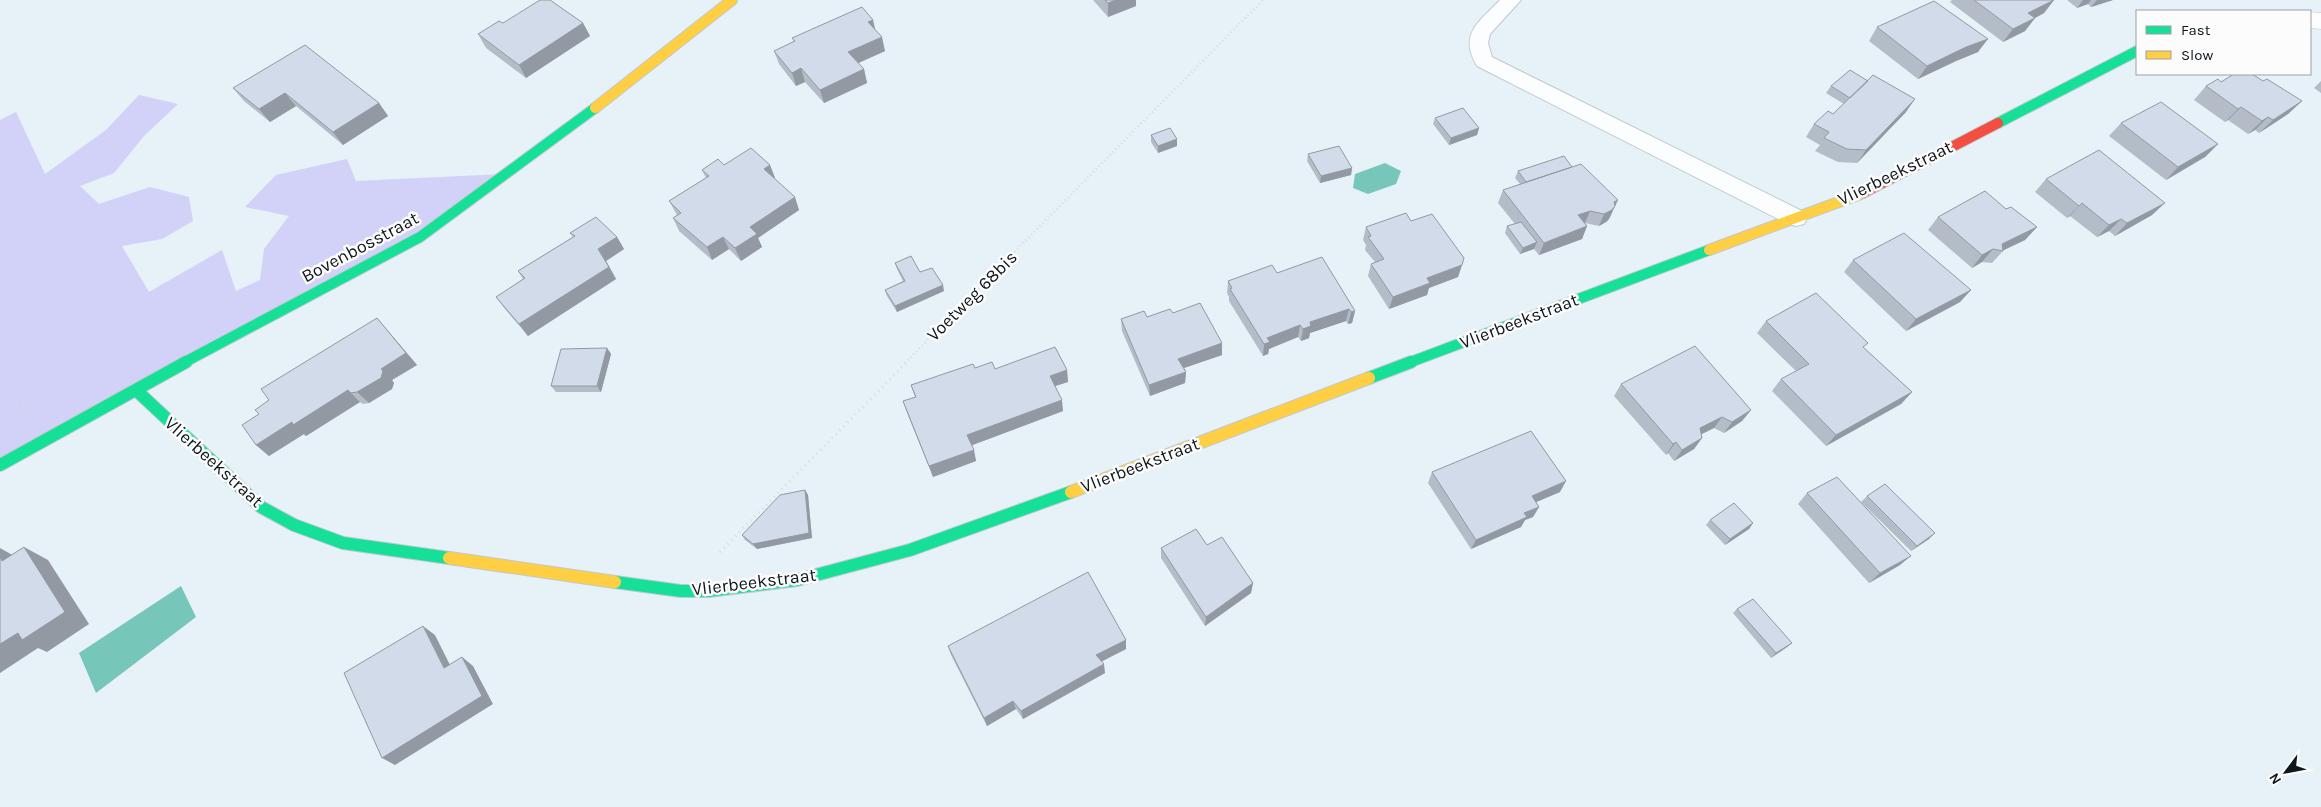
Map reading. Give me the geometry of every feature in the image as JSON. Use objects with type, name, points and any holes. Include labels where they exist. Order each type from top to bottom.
[{"type":"street","name":"Bovenbosstraat","points":[[0,465],[268,316],[420,237],[552,140],[732,0]]},
{"type":"street","name":"Vlierbeekstraat","points":[[136,390],[261,507],[294,525],[343,543],[681,591],[708,591],[797,580],[910,550],[1032,507],[1519,320],[1854,197],[2136,52]]},
{"type":"lane","points":[[1511,0],[1481,32],[1478,43],[1484,61],[1796,218]]},
{"type":"path","name":"Voetweg 68bis","points":[[681,591],[1263,0]]},
{"type":"shaded area","points":[[139,95],[178,104],[144,136],[114,173],[80,186],[99,204],[150,187],[189,197],[193,221],[162,239],[122,246],[149,292],[222,250],[236,291],[260,280],[264,249],[289,216],[245,207],[276,175],[347,159],[356,181],[503,174],[413,239],[0,465],[0,120],[16,112],[45,174],[106,130]]},
{"type":"shaded area","points":[[1385,163],[1401,171],[1396,184],[1368,194],[1353,188],[1355,174]]},
{"type":"shaded area","points":[[181,586],[196,617],[96,693],[79,653]]},
{"type":"building","points":[[540,0],[550,0],[583,23],[519,65],[478,34],[499,21],[503,23]]},
{"type":"building","points":[[1105,0],[1116,0],[1108,3]]},
{"type":"building","points":[[1974,0],[2054,0],[2028,13],[2035,18],[2013,29]]},
{"type":"building","points":[[1934,1],[1988,39],[1966,47],[1927,66],[1877,27]]},
{"type":"building","points":[[862,7],[873,20],[868,22],[882,37],[848,52],[864,69],[820,90],[801,68],[792,73],[774,51],[795,41],[792,38]]},
{"type":"building","points":[[305,45],[379,103],[333,132],[285,93],[259,109],[233,88]]},
{"type":"building","points":[[1850,70],[1868,81],[1850,98],[1831,86]]},
{"type":"building","points":[[1873,75],[1915,99],[1866,150],[1847,149],[1824,138],[1829,132],[1814,124],[1828,111],[1833,114]]},
{"type":"building","points":[[2232,75],[2254,75],[2263,81],[2267,79],[2302,101],[2273,120],[2268,117],[2262,121],[2241,107],[2238,109],[2206,86],[2218,79],[2221,82]]},
{"type":"building","points":[[2161,102],[2218,144],[2178,167],[2121,123]]},
{"type":"building","points":[[1463,108],[1479,128],[1451,138],[1435,118]]},
{"type":"building","points":[[1170,128],[1177,139],[1158,146],[1151,135]]},
{"type":"building","points":[[1339,146],[1352,168],[1321,176],[1308,154]]},
{"type":"building","points":[[751,148],[770,165],[764,169],[795,197],[750,227],[757,234],[735,248],[723,237],[707,247],[673,218],[681,213],[669,201],[709,176],[702,170],[718,159],[724,165]]},
{"type":"building","points":[[2099,150],[2165,203],[2127,223],[2121,219],[2109,225],[2082,203],[2079,206],[2046,179]]},
{"type":"building","points":[[1564,156],[1572,167],[1526,182],[1518,171]]},
{"type":"building","points":[[1581,164],[1618,200],[1614,202],[1615,206],[1612,210],[1604,214],[1590,211],[1578,215],[1587,226],[1544,243],[1503,190]]},
{"type":"building","points":[[1985,191],[2006,209],[2011,207],[2037,227],[2002,244],[2003,251],[1993,249],[1982,255],[1938,217]]},
{"type":"building","points":[[1406,213],[1411,221],[1432,214],[1464,258],[1462,265],[1427,278],[1430,283],[1393,297],[1371,264],[1384,259],[1368,237],[1371,236],[1366,227]]},
{"type":"building","points":[[596,217],[617,237],[598,249],[609,267],[519,324],[496,297],[525,278],[518,271],[575,236],[570,233]]},
{"type":"building","points":[[1521,222],[1537,242],[1523,248],[1507,226]]},
{"type":"building","points":[[1904,233],[1971,290],[1916,319],[1853,260]]},
{"type":"building","points":[[911,256],[920,272],[932,268],[943,285],[895,306],[885,290],[905,281],[895,263]]},
{"type":"building","points":[[1322,257],[1355,311],[1351,312],[1349,309],[1310,322],[1311,326],[1303,329],[1300,325],[1267,338],[1270,342],[1264,344],[1230,289],[1232,288],[1228,281],[1272,265],[1277,273]]},
{"type":"building","points":[[1816,293],[1868,343],[1863,347],[1912,392],[1836,435],[1781,379],[1809,364],[1766,321]]},
{"type":"building","points":[[1200,303],[1222,343],[1178,359],[1186,372],[1149,385],[1121,319],[1144,311],[1147,317],[1170,309],[1173,313]]},
{"type":"building","points":[[377,318],[406,353],[381,369],[383,371],[381,378],[357,392],[351,393],[348,390],[293,425],[292,422],[256,445],[242,425],[259,414],[255,410],[269,400],[261,389]]},
{"type":"building","points":[[1695,346],[1751,410],[1732,422],[1722,417],[1700,428],[1702,438],[1682,450],[1676,442],[1673,444],[1621,384]]},
{"type":"building","points":[[1055,347],[1067,370],[1050,376],[1062,400],[967,435],[974,450],[929,466],[903,401],[916,397],[911,385],[973,364],[975,368],[992,362],[995,369]]},
{"type":"building","points":[[607,348],[597,386],[551,386],[561,349]]},
{"type":"building","points":[[1531,431],[1566,481],[1532,496],[1539,507],[1524,513],[1527,517],[1476,540],[1432,472]]},
{"type":"building","points":[[1837,477],[1911,556],[1880,573],[1807,493]]},
{"type":"building","points":[[1885,484],[1935,533],[1917,546],[1867,496]]},
{"type":"building","points":[[805,490],[809,533],[753,544],[742,535],[780,495]]},
{"type":"building","points":[[1734,503],[1753,523],[1730,539],[1710,520]]},
{"type":"building","points":[[1196,529],[1207,545],[1222,537],[1253,583],[1206,617],[1161,548]]},
{"type":"building","points":[[24,547],[65,612],[22,640],[18,633],[0,644],[0,557],[2,561]]},
{"type":"building","points":[[1088,572],[1126,640],[1096,655],[1104,664],[1021,711],[1013,701],[984,718],[948,646]]},
{"type":"building","points":[[1753,599],[1792,643],[1776,653],[1737,609]]},
{"type":"building","points":[[423,626],[444,668],[462,657],[482,696],[382,758],[344,673]]},
{"type":"traffic: fast","points":[[1998,123],[2136,52]]},
{"type":"traffic: fast","points":[[0,465],[269,316],[420,237],[595,108]]},
{"type":"traffic: fast","points":[[1369,378],[1709,250]]},
{"type":"traffic: fast","points":[[136,390],[261,507],[294,525],[343,543],[449,558]]},
{"type":"traffic: fast","points":[[615,582],[681,591],[708,591],[797,580],[910,550],[1071,492]]},
{"type":"traffic: slow","points":[[595,108],[732,0]]},
{"type":"traffic: slow","points":[[1709,250],[1863,193]]},
{"type":"traffic: slow","points":[[1071,492],[1369,378]]},
{"type":"traffic: slow","points":[[449,558],[615,582]]},
{"type":"traffic: jam","points":[[1863,193],[1998,123]]}]
